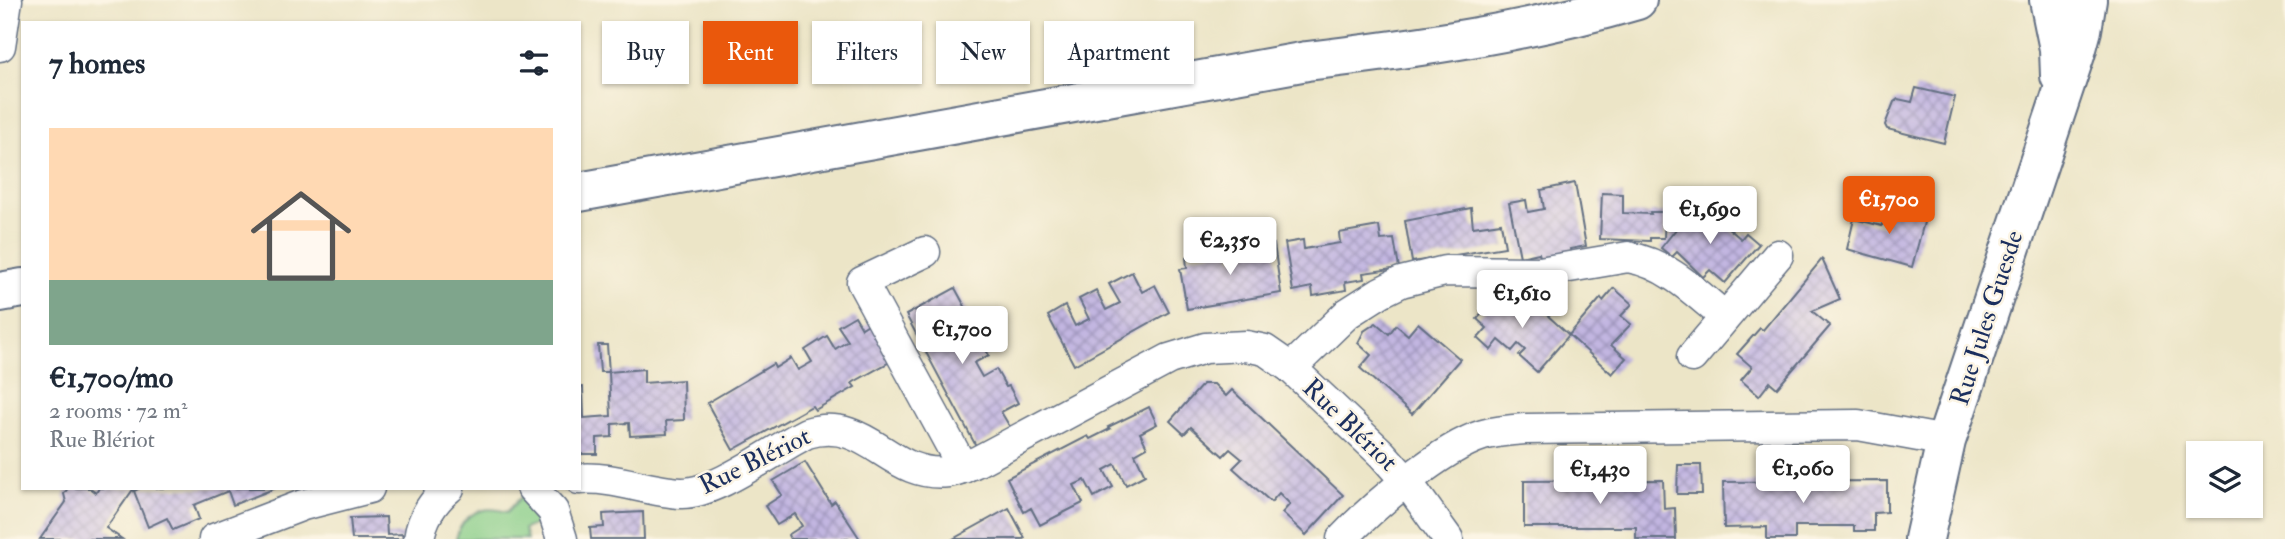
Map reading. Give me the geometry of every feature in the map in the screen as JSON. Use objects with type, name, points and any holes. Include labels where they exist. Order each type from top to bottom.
[{"type":"main road","points":[[1307,61],[1543,0]]},
{"type":"main road","points":[[581,192],[1307,61],[1419,48],[1550,23],[1637,0]]},
{"type":"main road","name":"Rue Jules Guesde","points":[[2049,0],[2060,49],[2059,99]]},
{"type":"main road","name":"Rue Jules Guesde","points":[[1924,539],[1946,441],[2082,30],[2087,0]]},
{"type":"main road","points":[[0,292],[21,288]]},
{"type":"street","points":[[0,46],[8,0]]},
{"type":"street","points":[[925,252],[862,282],[963,468]]},
{"type":"street","points":[[1692,357],[1778,255]]},
{"type":"street","name":"Rue Blériot","points":[[1291,368],[1332,328],[1367,300],[1401,282],[1445,271],[1533,273],[1628,257],[1660,266],[1726,317]]},
{"type":"street","name":"Rue Blériot","points":[[581,479],[594,477],[680,493],[697,492],[724,480],[807,433],[828,429],[864,439],[901,463],[917,469],[948,472],[963,468],[1151,368],[1205,348],[1246,346],[1265,350],[1291,368],[1382,454],[1407,482],[1448,539]]},
{"type":"street","points":[[1342,539],[1372,510],[1450,450],[1484,435],[1526,429],[1858,425],[1946,441]]},
{"type":"street","points":[[214,539],[303,505],[361,490]]},
{"type":"street","points":[[541,490],[552,510],[562,539]]},
{"type":"street","points":[[419,539],[436,491]]},
{"type":"green space","points":[[522,496],[543,521],[524,529],[527,539],[456,539],[468,517],[482,510],[507,512]]},
{"type":"building","points":[[1916,88],[1955,97],[1944,143],[1887,129],[1885,125],[1894,102],[1898,99],[1912,102]]},
{"type":"building","points":[[1575,183],[1586,246],[1570,249],[1571,256],[1541,260],[1539,253],[1520,257],[1509,203],[1526,200],[1528,212],[1544,209],[1541,190]]},
{"type":"building","points":[[1602,193],[1623,194],[1623,213],[1665,212],[1664,238],[1650,238],[1650,241],[1600,239]]},
{"type":"building","points":[[1887,205],[1926,215],[1912,267],[1847,249],[1854,219],[1882,226]]},
{"type":"building","points":[[1471,208],[1473,227],[1501,223],[1505,247],[1412,262],[1405,221]]},
{"type":"building","points":[[1693,208],[1705,218],[1710,212],[1741,239],[1746,233],[1759,244],[1725,283],[1710,270],[1703,277],[1677,252],[1672,257],[1661,248]]},
{"type":"building","points":[[1379,226],[1381,240],[1394,239],[1399,268],[1363,273],[1364,279],[1345,282],[1346,290],[1313,296],[1312,287],[1293,291],[1285,243],[1303,240],[1304,249],[1340,243],[1339,233]]},
{"type":"building","points":[[1274,244],[1281,293],[1187,309],[1180,269],[1187,268],[1186,257],[1230,250],[1231,259],[1247,256],[1246,248]]},
{"type":"building","points":[[1822,259],[1840,299],[1812,311],[1830,326],[1777,388],[1770,382],[1759,396],[1741,380],[1752,367],[1737,354],[1760,328],[1763,330]]},
{"type":"building","points":[[1132,272],[1142,292],[1155,285],[1169,312],[1074,365],[1048,316],[1065,306],[1075,326],[1089,319],[1079,299],[1096,290],[1106,310],[1120,303],[1109,284]]},
{"type":"building","points":[[955,288],[974,323],[957,333],[963,343],[977,336],[989,355],[974,363],[982,377],[996,369],[1018,403],[1001,412],[1010,427],[976,446],[906,315]]},
{"type":"building","points":[[1614,288],[1632,304],[1621,316],[1631,324],[1611,345],[1626,358],[1612,374],[1569,335],[1601,298],[1603,301]]},
{"type":"building","points":[[1499,295],[1512,299],[1514,297],[1532,307],[1535,304],[1569,335],[1537,372],[1519,356],[1525,350],[1518,344],[1512,351],[1499,340],[1491,350],[1478,338],[1487,328],[1477,319]]},
{"type":"building","points":[[855,316],[862,328],[873,321],[893,360],[852,383],[855,387],[815,410],[812,406],[733,450],[707,403],[773,364],[775,368],[791,358],[798,370],[812,362],[805,350],[827,336],[835,349],[848,341],[838,326]]},
{"type":"building","points":[[1376,323],[1389,334],[1396,325],[1408,335],[1418,323],[1460,359],[1412,414],[1360,368],[1371,355],[1358,343],[1364,331]]},
{"type":"building","points":[[598,345],[607,345],[609,372],[600,372]]},
{"type":"building","points":[[644,369],[644,383],[683,380],[684,420],[666,421],[667,434],[630,436],[629,423],[612,424],[612,437],[597,438],[597,454],[581,454],[581,387],[584,418],[611,416],[609,372]]},
{"type":"building","points":[[1203,384],[1214,384],[1226,396],[1232,390],[1343,495],[1306,535],[1282,513],[1290,504],[1279,493],[1271,502],[1233,468],[1242,459],[1230,449],[1223,456],[1191,427],[1184,434],[1170,421]]},
{"type":"building","points":[[1149,407],[1157,424],[1140,433],[1147,447],[1135,454],[1145,475],[1126,485],[1115,464],[1104,470],[1113,487],[1094,497],[1085,480],[1074,485],[1083,503],[1040,525],[1031,508],[1024,512],[1007,478],[1088,436],[1090,439],[1110,429],[1108,427]]},
{"type":"building","points":[[805,462],[831,504],[835,501],[860,539],[790,539],[788,535],[802,526],[795,514],[777,525],[765,506],[782,495],[773,481]]},
{"type":"building","points":[[1678,465],[1701,465],[1702,494],[1677,494]]},
{"type":"building","points":[[1663,480],[1664,509],[1675,508],[1676,539],[1636,539],[1636,527],[1524,527],[1524,481]]},
{"type":"building","points":[[1887,481],[1887,512],[1874,513],[1874,531],[1854,531],[1854,526],[1795,526],[1795,539],[1767,539],[1767,527],[1724,528],[1723,482]]},
{"type":"building","points":[[67,490],[92,490],[96,493],[98,490],[133,490],[106,528],[122,539],[40,539],[66,502],[64,494]]},
{"type":"building","points":[[271,490],[233,505],[228,491],[194,505],[199,519],[173,530],[167,518],[148,527],[134,491]]},
{"type":"building","points":[[1009,508],[1025,538],[953,539]]},
{"type":"building","points":[[643,512],[644,539],[591,539],[590,528],[604,527],[603,514]]},
{"type":"building","points":[[386,517],[387,535],[402,534],[403,539],[352,539],[350,518]]}]
